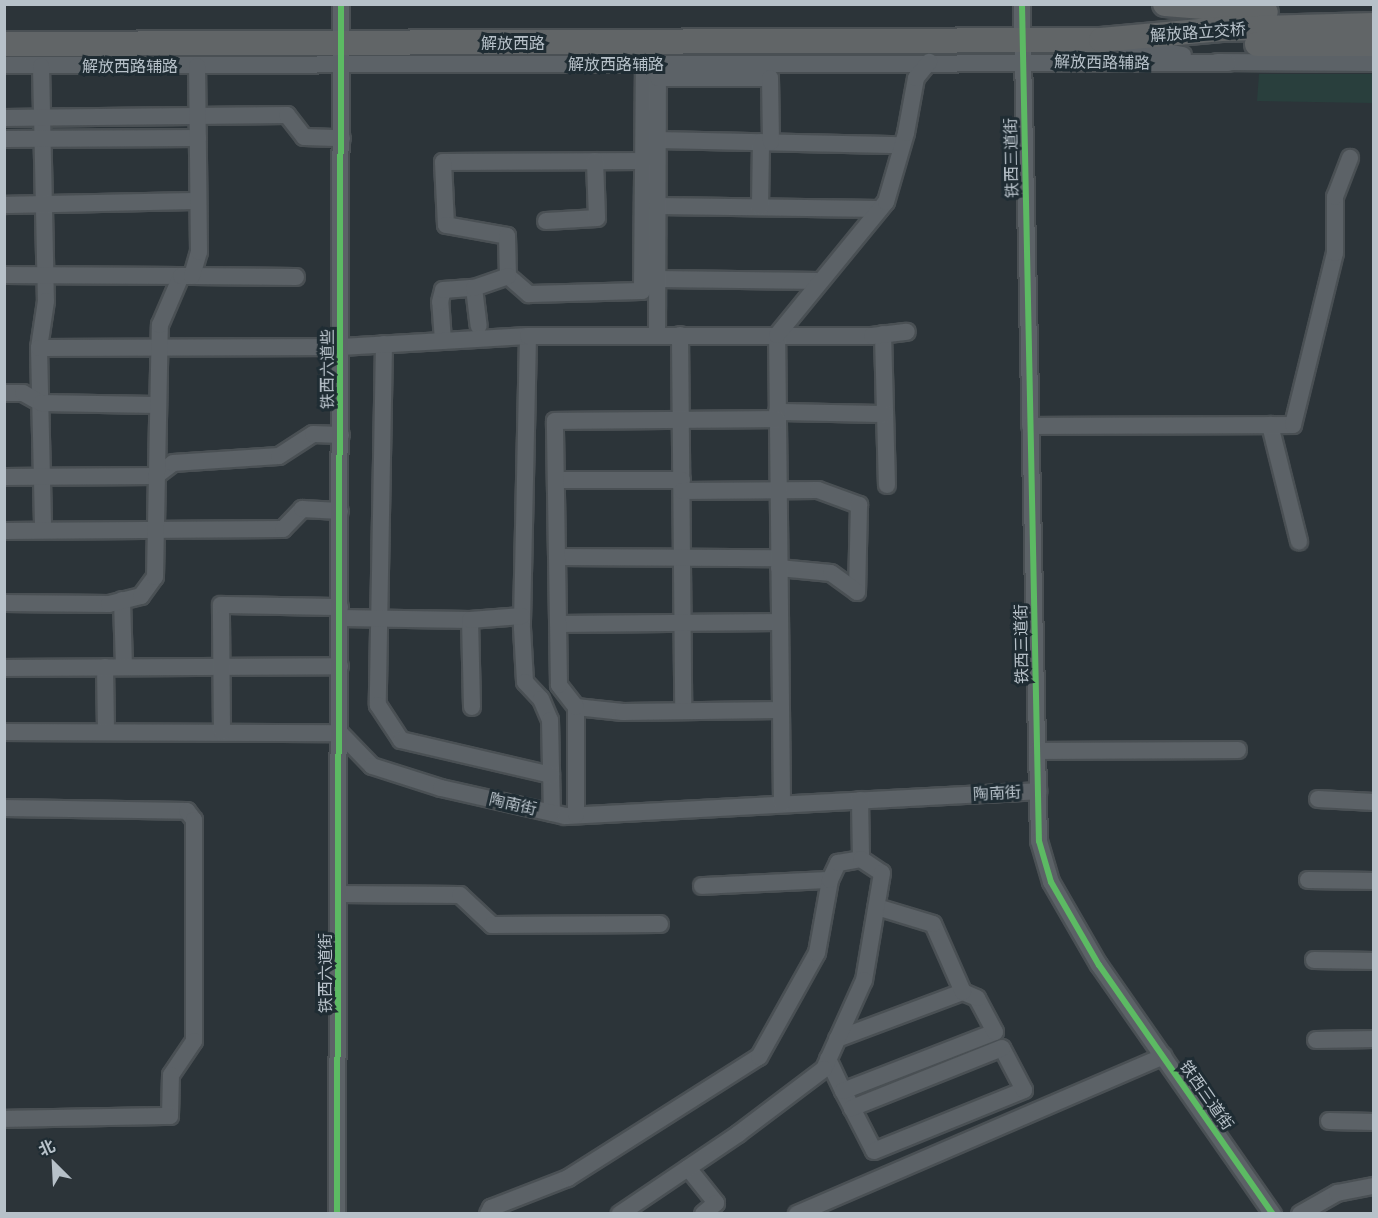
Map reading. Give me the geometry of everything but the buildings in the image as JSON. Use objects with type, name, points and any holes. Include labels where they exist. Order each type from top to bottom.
[{"type":"highway","name":"解放路立交桥","points":[[1165,4],[1235,12],[1374,12]]},
{"type":"highway","name":"解放路立交桥","points":[[1022,51],[1101,40],[1221,29],[1374,25]]},
{"type":"highway","points":[[1101,40],[1374,44]]},
{"type":"highway","name":"解放西路","points":[[4,44],[342,55],[1022,51]]},
{"type":"street","name":"铁西六道些","points":[[340,733],[341,4]]},
{"type":"street","name":"铁西三道街","points":[[1022,4],[1039,841],[1052,882],[1099,965],[1273,1214]]},
{"type":"street","points":[[1101,40],[1228,63],[1374,63]]},
{"type":"street","name":"解放西路辅路","points":[[4,66],[197,66],[342,55],[644,64],[930,62],[1022,51],[1228,63]]},
{"type":"street","points":[[782,804],[777,335],[885,202],[902,145],[916,78],[930,62]]},
{"type":"street","points":[[643,161],[442,162],[446,225],[507,236],[508,276],[529,294],[642,291],[644,64]]},
{"type":"street","points":[[40,66],[45,275],[39,348],[43,530]]},
{"type":"street","points":[[4,603],[122,600],[141,596],[155,577],[156,405],[160,325],[199,252],[197,66]]},
{"type":"street","points":[[657,335],[658,78],[770,78],[760,207]]},
{"type":"street","points":[[4,118],[198,119],[287,115],[304,137],[342,138]]},
{"type":"street","points":[[4,139],[198,138]]},
{"type":"street","points":[[657,140],[902,145]]},
{"type":"street","points":[[1030,426],[1293,425],[1335,253],[1335,196],[1350,158]]},
{"type":"street","points":[[546,221],[597,219],[596,161]]},
{"type":"street","points":[[4,205],[198,201]]},
{"type":"street","points":[[657,206],[880,209]]},
{"type":"street","points":[[4,275],[296,277]]},
{"type":"street","points":[[443,341],[440,302],[443,290],[474,288],[508,276]]},
{"type":"street","points":[[657,279],[820,281]]},
{"type":"street","points":[[474,288],[478,326]]},
{"type":"street","points":[[39,348],[341,347],[528,336],[908,332]]},
{"type":"street","points":[[883,334],[887,485]]},
{"type":"street","points":[[680,335],[683,710]]},
{"type":"street","points":[[528,336],[522,616],[525,682],[541,699],[550,720],[552,813]]},
{"type":"street","points":[[384,344],[378,705],[401,740],[551,775]]},
{"type":"street","points":[[4,393],[23,393],[41,403],[156,405]]},
{"type":"street","points":[[576,815],[576,707],[560,686],[555,421],[885,414]]},
{"type":"street","points":[[1270,425],[1299,541]]},
{"type":"street","points":[[4,477],[156,476],[173,463],[279,456],[313,434],[341,435]]},
{"type":"street","points":[[556,480],[818,490],[859,505],[857,592],[831,573],[778,563],[683,558],[557,557]]},
{"type":"street","points":[[4,531],[283,529],[302,509],[340,511]]},
{"type":"street","points":[[122,600],[124,667]]},
{"type":"street","points":[[222,732],[221,605],[340,613],[380,620],[470,620],[522,616]]},
{"type":"street","points":[[470,620],[472,707]]},
{"type":"street","points":[[558,624],[779,622]]},
{"type":"street","points":[[4,668],[340,666]]},
{"type":"street","points":[[105,667],[106,732]]},
{"type":"street","points":[[576,707],[623,712],[780,710]]},
{"type":"street","points":[[4,732],[340,733]]},
{"type":"street","name":"陶南街","points":[[340,733],[372,765],[441,788],[552,813],[576,815],[1038,790]]},
{"type":"street","name":"铁西六道街","points":[[337,1214],[340,733]]},
{"type":"street","points":[[1037,751],[1238,750]]},
{"type":"street","points":[[1318,799],[1374,802]]},
{"type":"street","points":[[860,800],[861,859]]},
{"type":"street","points":[[4,808],[187,811],[194,820],[194,1041],[171,1075],[170,1116],[4,1119]]},
{"type":"street","points":[[488,1214],[491,1209],[568,1178],[759,1057],[817,953],[830,880],[838,863],[861,859],[882,873],[864,980],[824,1069],[688,1168],[620,1214]]},
{"type":"street","points":[[702,886],[830,880]]},
{"type":"street","points":[[1308,880],[1374,881]]},
{"type":"street","points":[[339,894],[460,895],[492,925],[660,924]]},
{"type":"street","points":[[828,1059],[874,1151],[1024,1090],[977,998],[963,992],[933,924],[877,907]]},
{"type":"street","points":[[1314,960],[1374,961]]},
{"type":"street","points":[[837,1040],[963,992]]},
{"type":"street","points":[[843,1091],[995,1032]]},
{"type":"street","points":[[1316,1040],[1374,1040]]},
{"type":"street","points":[[852,1108],[1002,1048]]},
{"type":"street","points":[[797,1214],[1163,1056]]},
{"type":"street","points":[[1329,1121],[1374,1122]]},
{"type":"street","points":[[688,1168],[716,1203],[703,1214]]},
{"type":"street","points":[[1300,1214],[1337,1192],[1374,1186]]},
{"type":"green space","points":[[1259,74],[1373,74],[1373,103],[1257,101]]},
{"type":"cycle path","points":[[337,1214],[341,4]]},
{"type":"cycle path","points":[[1022,4],[1039,841],[1051,882],[1099,965],[1273,1214]]}]
